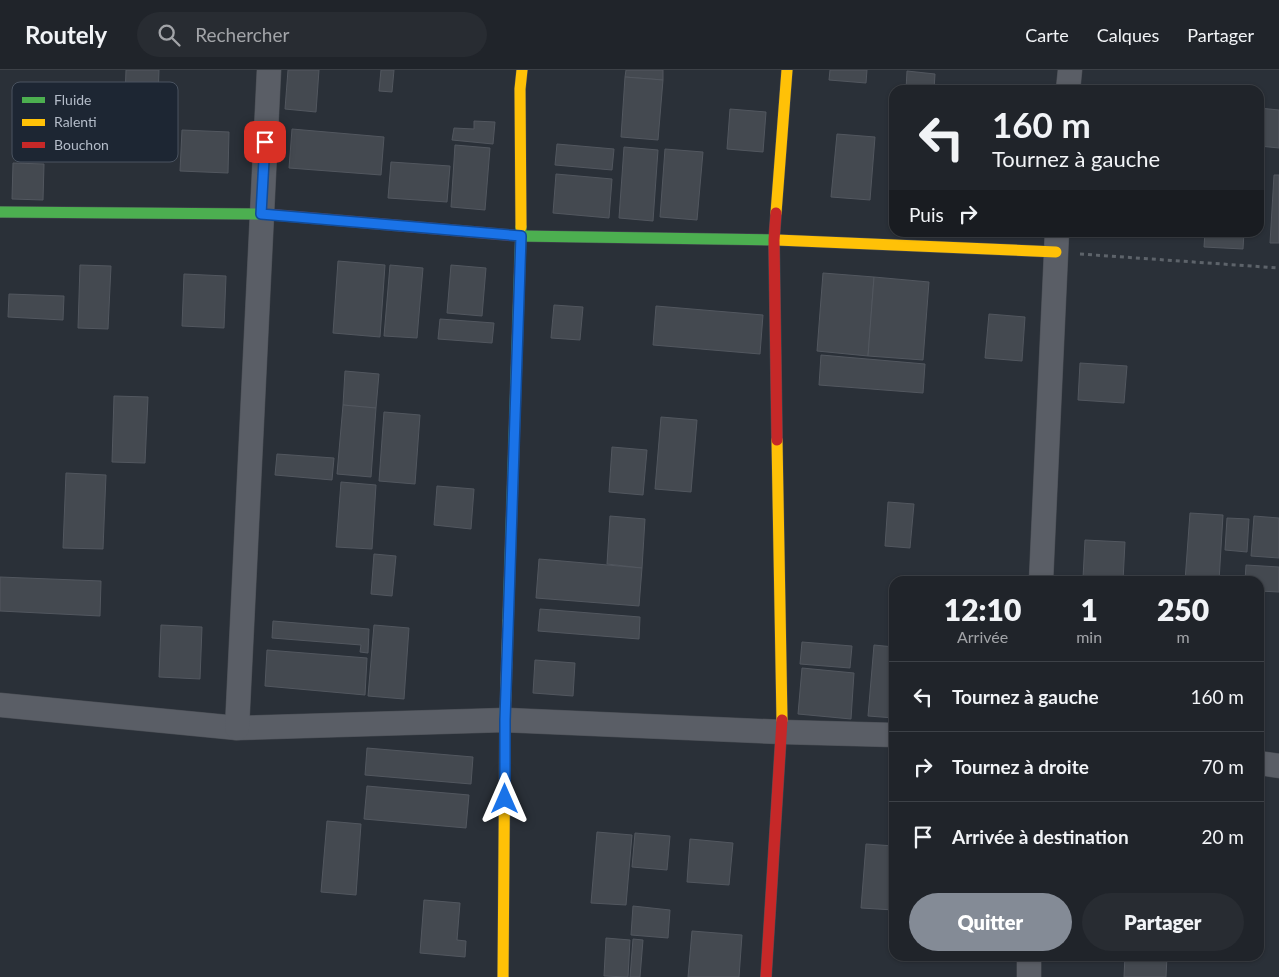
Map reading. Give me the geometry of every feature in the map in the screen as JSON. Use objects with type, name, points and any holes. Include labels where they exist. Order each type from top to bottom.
[{"type":"street","points":[[237,728],[269,70]]},
{"type":"street","points":[[504,977],[505,720],[521,236],[520,89],[522,70]]},
{"type":"street","points":[[766,977],[782,732],[774,240],[787,70]]},
{"type":"street","points":[[1068,85],[1070,70]]},
{"type":"street","points":[[0,212],[261,214],[521,236],[1056,242],[1041,576]]},
{"type":"street","points":[[0,705],[237,728],[505,720],[782,732],[889,734]]},
{"type":"street","points":[[1264,764],[1279,766]]},
{"type":"street","points":[[1028,977],[1029,961]]},
{"type":"path","points":[[1056,242],[1279,268]]},
{"type":"building","points":[[126,70],[159,70],[159,82],[126,82]]},
{"type":"building","points":[[288,70],[319,70],[316,112],[285,109]]},
{"type":"building","points":[[381,70],[394,70],[392,92],[379,91]]},
{"type":"building","points":[[626,70],[663,70],[663,80],[625,77]]},
{"type":"building","points":[[830,70],[867,70],[866,83],[829,80]]},
{"type":"building","points":[[907,71],[935,74],[934,85],[906,85]]},
{"type":"building","points":[[625,77],[663,80],[658,140],[621,137]]},
{"type":"building","points":[[1264,108],[1279,110],[1279,148],[1264,146]]},
{"type":"building","points":[[730,109],[766,112],[763,152],[727,149]]},
{"type":"building","points":[[474,121],[495,122],[493,144],[452,140],[454,128],[474,129]]},
{"type":"building","points":[[292,129],[384,137],[381,175],[289,168]]},
{"type":"building","points":[[182,130],[229,132],[228,173],[180,171]]},
{"type":"building","points":[[837,134],[875,137],[870,200],[831,197]]},
{"type":"building","points":[[557,144],[614,149],[612,170],[555,165]]},
{"type":"building","points":[[455,145],[490,148],[485,210],[451,207]]},
{"type":"building","points":[[624,147],[658,150],[653,221],[619,218]]},
{"type":"building","points":[[665,149],[703,152],[697,220],[660,217]]},
{"type":"building","points":[[391,162],[450,166],[447,202],[388,198]]},
{"type":"building","points":[[13,163],[44,164],[43,200],[12,199]]},
{"type":"building","points":[[556,174],[612,179],[609,218],[553,213]]},
{"type":"building","points":[[1274,175],[1279,175],[1279,243],[1270,243]]},
{"type":"building","points":[[1205,237],[1244,237],[1243,249],[1204,247]]},
{"type":"building","points":[[338,261],[385,265],[380,337],[333,333]]},
{"type":"building","points":[[80,265],[111,266],[108,329],[78,328]]},
{"type":"building","points":[[390,265],[423,268],[417,338],[384,336]]},
{"type":"building","points":[[451,265],[486,268],[482,316],[447,313]]},
{"type":"building","points":[[823,273],[874,277],[868,356],[817,351]]},
{"type":"building","points":[[184,274],[226,276],[224,328],[182,326]]},
{"type":"building","points":[[874,277],[929,282],[923,360],[868,356]]},
{"type":"building","points":[[9,294],[64,296],[63,320],[8,317]]},
{"type":"building","points":[[554,305],[583,307],[580,340],[551,338]]},
{"type":"building","points":[[656,306],[763,315],[760,354],[653,345]]},
{"type":"building","points":[[989,314],[1025,317],[1022,361],[985,358]]},
{"type":"building","points":[[440,319],[494,323],[492,343],[438,339]]},
{"type":"building","points":[[821,355],[925,364],[923,393],[819,385]]},
{"type":"building","points":[[1080,363],[1127,366],[1124,403],[1078,400]]},
{"type":"building","points":[[345,371],[379,374],[376,408],[343,405]]},
{"type":"building","points":[[114,396],[148,397],[145,463],[112,462]]},
{"type":"building","points":[[343,405],[376,408],[371,477],[337,474]]},
{"type":"building","points":[[384,412],[420,415],[415,484],[379,481]]},
{"type":"building","points":[[661,417],[697,420],[691,492],[655,489]]},
{"type":"building","points":[[612,447],[647,450],[643,495],[609,492]]},
{"type":"building","points":[[277,454],[334,458],[332,480],[275,475]]},
{"type":"building","points":[[66,473],[106,475],[103,549],[63,548]]},
{"type":"building","points":[[341,482],[376,485],[372,549],[336,547]]},
{"type":"building","points":[[437,486],[474,489],[471,529],[434,525]]},
{"type":"building","points":[[888,502],[914,504],[910,548],[885,546]]},
{"type":"building","points":[[1190,513],[1223,515],[1219,576],[1185,576]]},
{"type":"building","points":[[610,516],[645,519],[642,568],[607,564]]},
{"type":"building","points":[[1254,516],[1279,518],[1279,558],[1251,556]]},
{"type":"building","points":[[1227,518],[1249,519],[1247,552],[1225,550]]},
{"type":"building","points":[[1085,540],[1125,542],[1123,576],[1083,576]]},
{"type":"building","points":[[374,554],[396,556],[392,596],[371,594]]},
{"type":"building","points":[[539,559],[642,568],[639,606],[536,598]]},
{"type":"building","points":[[1246,565],[1279,567],[1279,592],[1264,591],[1264,576],[1245,576]]},
{"type":"building","points":[[0,577],[101,581],[100,616],[0,611]]},
{"type":"building","points":[[540,609],[640,617],[639,639],[538,631]]},
{"type":"building","points":[[273,621],[369,629],[368,653],[360,652],[361,645],[272,638]]},
{"type":"building","points":[[161,625],[202,627],[200,679],[159,677]]},
{"type":"building","points":[[374,625],[409,628],[404,699],[368,696]]},
{"type":"building","points":[[802,642],[852,646],[850,668],[800,664]]},
{"type":"building","points":[[874,645],[889,646],[889,718],[868,716]]},
{"type":"building","points":[[267,650],[367,658],[365,695],[265,686]]},
{"type":"building","points":[[535,660],[575,663],[573,696],[533,693]]},
{"type":"building","points":[[802,668],[854,673],[851,719],[798,714]]},
{"type":"building","points":[[367,748],[473,757],[471,784],[365,775]]},
{"type":"building","points":[[367,786],[469,795],[466,828],[364,819]]},
{"type":"building","points":[[327,821],[361,824],[356,895],[321,892]]},
{"type":"building","points":[[597,832],[632,835],[626,905],[591,903]]},
{"type":"building","points":[[635,833],[670,836],[667,870],[632,867]]},
{"type":"building","points":[[690,839],[733,843],[729,885],[687,882]]},
{"type":"building","points":[[866,844],[889,846],[889,910],[861,908]]},
{"type":"building","points":[[424,900],[460,903],[457,940],[466,941],[465,957],[420,953]]},
{"type":"building","points":[[633,906],[670,910],[668,938],[631,935]]},
{"type":"building","points":[[692,931],[742,935],[739,977],[688,977]]},
{"type":"building","points":[[606,938],[630,940],[628,977],[604,976]]},
{"type":"building","points":[[633,939],[643,940],[640,977],[630,977]]},
{"type":"building","points":[[1125,961],[1167,961],[1166,977],[1124,977]]},
{"type":"traffic: fast","points":[[0,212],[264,214]]},
{"type":"traffic: fast","points":[[508,621],[521,227]]},
{"type":"traffic: fast","points":[[520,236],[777,240]]},
{"type":"traffic: slow","points":[[521,227],[520,89],[522,70]]},
{"type":"traffic: slow","points":[[776,213],[787,70]]},
{"type":"traffic: slow","points":[[777,240],[1056,252]]},
{"type":"traffic: slow","points":[[777,440],[782,720]]},
{"type":"traffic: slow","points":[[503,977],[505,720],[508,621]]},
{"type":"traffic: jam","points":[[776,213],[774,240],[777,440]]},
{"type":"traffic: jam","points":[[264,214],[520,236]]},
{"type":"traffic: jam","points":[[766,977],[782,720]]},
{"type":"route","points":[[265,142],[261,214],[521,236],[505,720],[505,799]]}]
